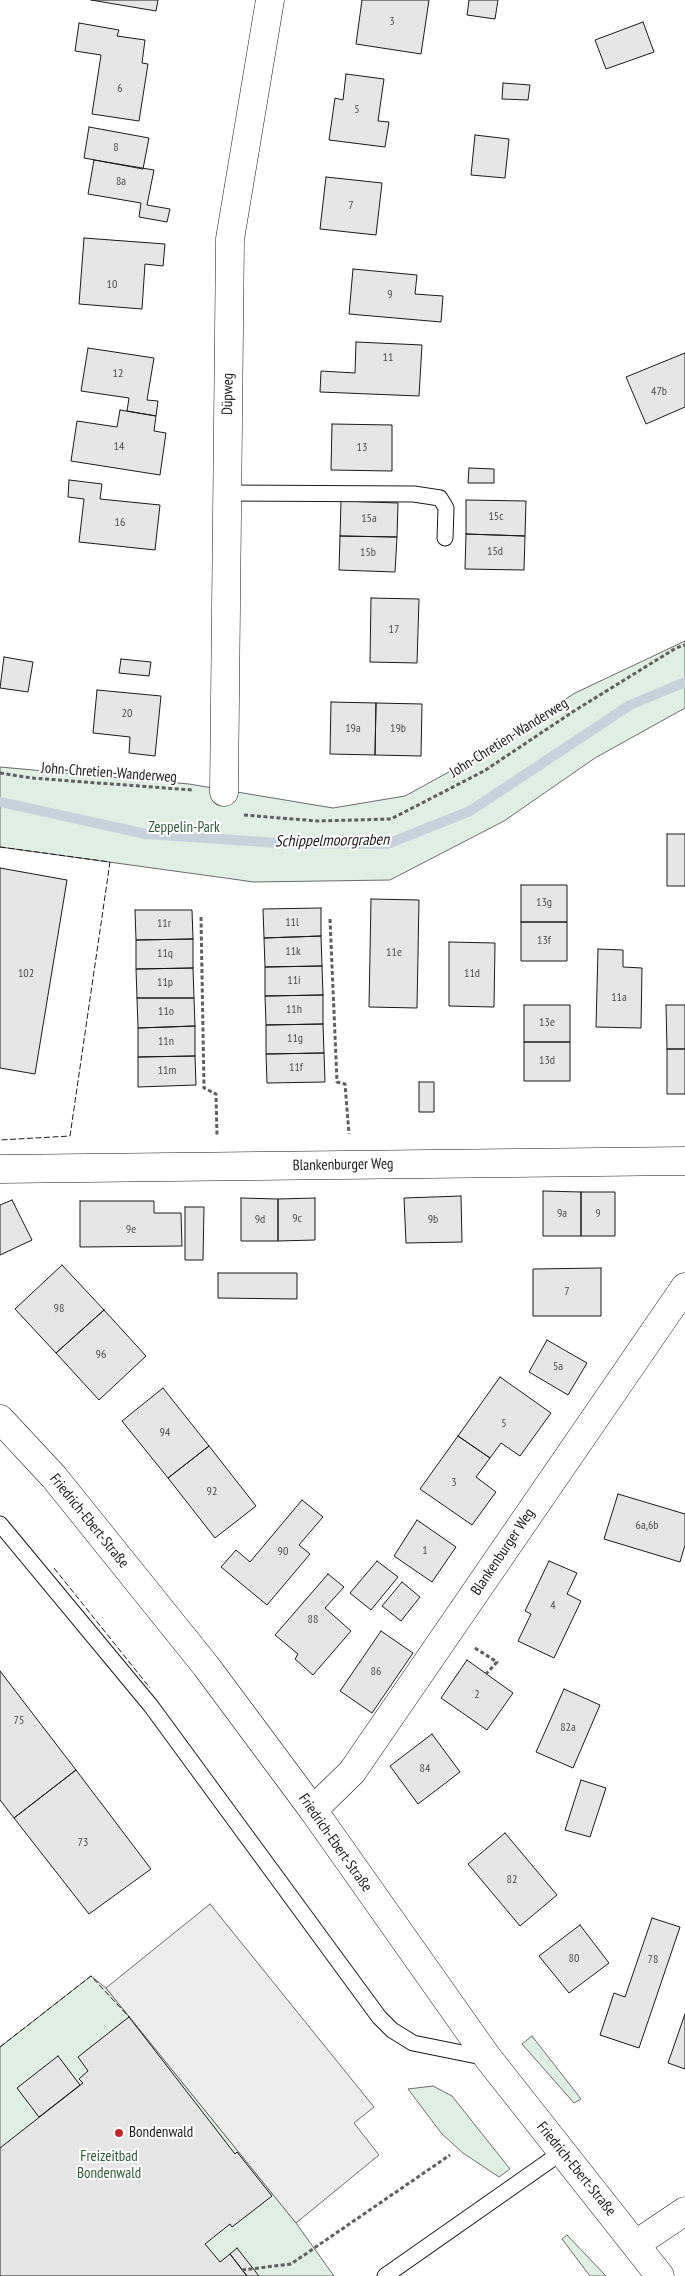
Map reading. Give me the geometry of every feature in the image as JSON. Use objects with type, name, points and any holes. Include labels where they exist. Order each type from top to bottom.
[{"type":"street","name":"Düpweg","points":[[224,792],[230,239],[270,0]]},
{"type":"street","name":"Blankenburger Weg","points":[[0,1169],[685,1161]]},
{"type":"street","name":"Blankenburger Weg","points":[[313,1810],[352,1772],[685,1287]]},
{"type":"street","name":"Friedrich-Ebert-Straße","points":[[0,1419],[54,1477],[179,1633],[313,1810],[488,2058],[660,2276]]},
{"type":"street","points":[[636,2244],[685,2211]]},
{"type":"lane","points":[[227,493],[414,494],[440,498],[446,508],[445,538]]},
{"type":"lane","points":[[0,1524],[150,1706],[379,2017],[392,2030],[413,2042],[488,2058]]},
{"type":"lane","points":[[385,2276],[562,2152]]},
{"type":"path","name":"John-Chretien-Wanderweg","points":[[0,773],[31,778],[224,792],[223,814],[317,821],[391,819],[484,771],[574,711],[676,648],[685,645]]},
{"type":"path","points":[[201,917],[204,1088],[216,1094],[217,1166]]},
{"type":"path","points":[[330,919],[337,1082],[345,1084],[351,1165]]},
{"type":"path","points":[[450,1630],[497,1662],[486,1674]]},
{"type":"path","points":[[242,2270],[291,2264],[450,2155]]},
{"type":"green space","name":"Zeppelin-Park","points":[[685,641],[685,708],[595,758],[504,821],[390,880],[254,882],[0,847],[0,767],[189,784],[333,808],[405,796],[467,762],[575,693]]},
{"type":"green space","name":"Freizeitbad Bondenwald","points":[[91,1976],[106,1988],[296,2223],[334,2276],[0,2276],[0,2047]]},
{"type":"green space","points":[[532,2036],[581,2099],[574,2103],[522,2044]]},
{"type":"green space","points":[[433,2086],[452,2096],[510,2169],[499,2177],[463,2153],[442,2134],[408,2089]]},
{"type":"green space","points":[[567,2235],[606,2276],[590,2276],[562,2239]]},
{"type":"shaded area","points":[[210,1904],[374,2107],[354,2123],[379,2155],[296,2223],[106,1988]]},
{"type":"building","points":[[91,0],[158,0],[156,11]]},
{"type":"building","points":[[362,0],[429,0],[421,54],[356,44]]},
{"type":"building","points":[[469,0],[498,0],[495,19],[467,15]]},
{"type":"building","points":[[643,22],[654,52],[606,69],[595,40]]},
{"type":"building","points":[[79,23],[119,30],[117,36],[145,40],[142,63],[148,64],[139,121],[92,114],[101,55],[75,51]]},
{"type":"building","points":[[346,74],[384,79],[378,121],[389,122],[385,147],[329,140],[335,98],[343,100]]},
{"type":"building","points":[[503,83],[530,85],[528,100],[502,99]]},
{"type":"building","points":[[89,127],[149,138],[143,169],[84,158]]},
{"type":"building","points":[[475,135],[509,139],[505,178],[471,175]]},
{"type":"building","points":[[94,160],[154,170],[147,205],[170,209],[167,222],[139,217],[141,203],[88,194]]},
{"type":"building","points":[[326,177],[382,183],[376,235],[320,229]]},
{"type":"building","points":[[84,238],[165,244],[163,266],[145,264],[142,309],[79,304]]},
{"type":"building","points":[[353,269],[417,275],[415,294],[443,296],[441,322],[349,314]]},
{"type":"building","points":[[356,342],[422,345],[419,396],[320,392],[321,371],[355,373]]},
{"type":"building","points":[[88,348],[154,358],[147,400],[158,401],[156,416],[127,411],[129,398],[81,391]]},
{"type":"building","points":[[685,353],[685,407],[646,424],[626,377]]},
{"type":"building","points":[[120,410],[156,416],[154,431],[166,433],[160,475],[71,461],[77,421],[117,427]]},
{"type":"building","points":[[332,424],[392,425],[392,471],[331,470]]},
{"type":"building","points":[[469,468],[494,469],[494,483],[468,483]]},
{"type":"building","points":[[69,480],[102,484],[100,499],[160,505],[155,550],[79,542],[84,499],[68,497]]},
{"type":"building","points":[[466,500],[526,501],[525,536],[466,534]]},
{"type":"building","points":[[341,501],[398,503],[397,537],[340,536]]},
{"type":"building","points":[[466,534],[525,536],[524,570],[465,569]]},
{"type":"building","points":[[340,536],[397,537],[395,572],[339,570]]},
{"type":"building","points":[[371,598],[419,599],[417,663],[370,662]]},
{"type":"building","points":[[4,657],[33,662],[28,692],[0,688]]},
{"type":"building","points":[[121,659],[151,662],[149,676],[119,673]]},
{"type":"building","points":[[97,690],[161,696],[155,756],[129,753],[130,737],[93,733]]},
{"type":"building","points":[[331,702],[376,703],[375,755],[330,754]]},
{"type":"building","points":[[376,703],[422,704],[421,756],[375,755]]},
{"type":"building","points":[[667,834],[685,834],[685,886],[667,886]]},
{"type":"building","points":[[0,868],[67,880],[35,1074],[0,1068]]},
{"type":"building","points":[[521,885],[567,885],[567,922],[521,922]]},
{"type":"building","points":[[371,899],[419,900],[417,1008],[369,1007]]},
{"type":"building","points":[[321,908],[321,936],[264,938],[263,909]]},
{"type":"building","points":[[135,910],[192,910],[193,939],[136,940]]},
{"type":"building","points":[[521,922],[567,922],[567,961],[521,961]]},
{"type":"building","points":[[321,936],[322,966],[265,967],[264,938]]},
{"type":"building","points":[[193,939],[193,968],[136,969],[136,940]]},
{"type":"building","points":[[449,942],[495,943],[494,1007],[449,1006]]},
{"type":"building","points":[[598,949],[623,950],[623,967],[642,968],[641,1028],[596,1027]]},
{"type":"building","points":[[322,966],[323,995],[265,996],[265,967]]},
{"type":"building","points":[[193,968],[194,998],[137,998],[136,969]]},
{"type":"building","points":[[323,995],[323,1024],[266,1025],[265,996]]},
{"type":"building","points":[[137,998],[194,998],[195,1026],[138,1028]]},
{"type":"building","points":[[524,1005],[570,1005],[570,1042],[524,1042]]},
{"type":"building","points":[[666,1005],[685,1005],[685,1049],[667,1049]]},
{"type":"building","points":[[323,1024],[324,1053],[266,1054],[266,1025]]},
{"type":"building","points":[[195,1026],[195,1056],[138,1057],[138,1028]]},
{"type":"building","points":[[524,1042],[570,1042],[570,1081],[524,1081]]},
{"type":"building","points":[[667,1049],[685,1049],[685,1094],[667,1094]]},
{"type":"building","points":[[324,1053],[325,1082],[267,1083],[266,1054]]},
{"type":"building","points":[[195,1056],[196,1085],[138,1087],[138,1057]]},
{"type":"building","points":[[419,1082],[434,1082],[434,1112],[419,1112]]},
{"type":"building","points":[[543,1191],[581,1192],[581,1236],[543,1236]]},
{"type":"building","points":[[581,1192],[615,1192],[615,1236],[581,1236]]},
{"type":"building","points":[[461,1196],[462,1242],[406,1243],[404,1198]]},
{"type":"building","points":[[241,1198],[278,1199],[278,1241],[241,1241]]},
{"type":"building","points":[[315,1198],[315,1240],[278,1241],[278,1199]]},
{"type":"building","points":[[12,1200],[32,1240],[0,1255],[0,1205]]},
{"type":"building","points":[[80,1201],[154,1201],[154,1213],[181,1213],[182,1246],[80,1247]]},
{"type":"building","points":[[185,1207],[204,1207],[203,1260],[185,1260]]},
{"type":"building","points":[[62,1265],[104,1310],[56,1353],[15,1309]]},
{"type":"building","points":[[601,1268],[601,1316],[533,1316],[533,1269]]},
{"type":"building","points":[[218,1273],[297,1273],[297,1299],[218,1298]]},
{"type":"building","points":[[104,1310],[146,1356],[99,1400],[56,1353]]},
{"type":"building","points":[[547,1340],[587,1363],[568,1395],[529,1372]]},
{"type":"building","points":[[500,1377],[551,1413],[520,1456],[501,1443],[490,1458],[458,1436]]},
{"type":"building","points":[[163,1388],[209,1446],[168,1478],[122,1421]]},
{"type":"building","points":[[458,1436],[490,1458],[476,1477],[496,1492],[472,1525],[420,1489]]},
{"type":"building","points":[[209,1446],[256,1506],[215,1538],[168,1478]]},
{"type":"building","points":[[618,1494],[685,1514],[685,1545],[680,1562],[604,1539]]},
{"type":"building","points":[[302,1500],[323,1517],[299,1545],[310,1554],[267,1605],[221,1567],[236,1550],[250,1562]]},
{"type":"building","points":[[417,1520],[456,1547],[432,1582],[394,1556]]},
{"type":"building","points":[[377,1561],[398,1577],[371,1610],[350,1593]]},
{"type":"building","points":[[549,1561],[577,1573],[567,1594],[581,1601],[554,1658],[518,1641],[531,1614],[525,1611]]},
{"type":"building","points":[[328,1574],[344,1587],[325,1608],[351,1631],[313,1675],[295,1659],[298,1654],[275,1635]]},
{"type":"building","points":[[402,1582],[420,1597],[401,1621],[382,1606]]},
{"type":"building","points":[[381,1631],[413,1653],[372,1713],[340,1691]]},
{"type":"building","points":[[467,1660],[513,1693],[487,1730],[441,1698]]},
{"type":"building","points":[[0,1671],[76,1770],[14,1818],[0,1800]]},
{"type":"building","points":[[564,1689],[600,1705],[573,1768],[536,1752]]},
{"type":"building","points":[[432,1734],[460,1772],[418,1804],[390,1766]]},
{"type":"building","points":[[76,1770],[151,1869],[89,1914],[14,1818]]},
{"type":"building","points":[[581,1780],[606,1788],[590,1837],[565,1830]]},
{"type":"building","points":[[505,1833],[557,1895],[520,1926],[468,1864]]},
{"type":"building","points":[[652,1918],[680,1927],[639,2048],[600,2035],[614,1993],[625,1997]]},
{"type":"building","points":[[580,1925],[609,1963],[569,1993],[539,1956]]},
{"type":"building","points":[[685,2014],[685,2069],[668,2063]]},
{"type":"building","name":"Freizeitbad Bondenwald","points":[[129,2017],[235,2154],[237,2152],[272,2196],[232,2227],[230,2224],[205,2244],[220,2262],[230,2254],[247,2276],[0,2276],[0,2148],[83,2083],[79,2079],[88,2071],[78,2057]]},
{"type":"building","points":[[58,2056],[80,2085],[39,2117],[17,2088]]},
{"type":"building","points":[[237,2248],[259,2276],[247,2276],[230,2254]]},
{"type":"waterway","name":"Schippelmoorgraben","points":[[0,802],[146,834],[278,843],[387,844],[470,811],[630,705],[685,682]]},
{"type":"fence","points":[[0,847],[110,862],[70,1136],[0,1140]]},
{"type":"fence","points":[[54,1568],[150,1688]]},
{"type":"fence","points":[[0,2047],[91,1976],[129,2017]]},
{"type":"place","name":"Bondenwald","points":[[119,2133]]}]
